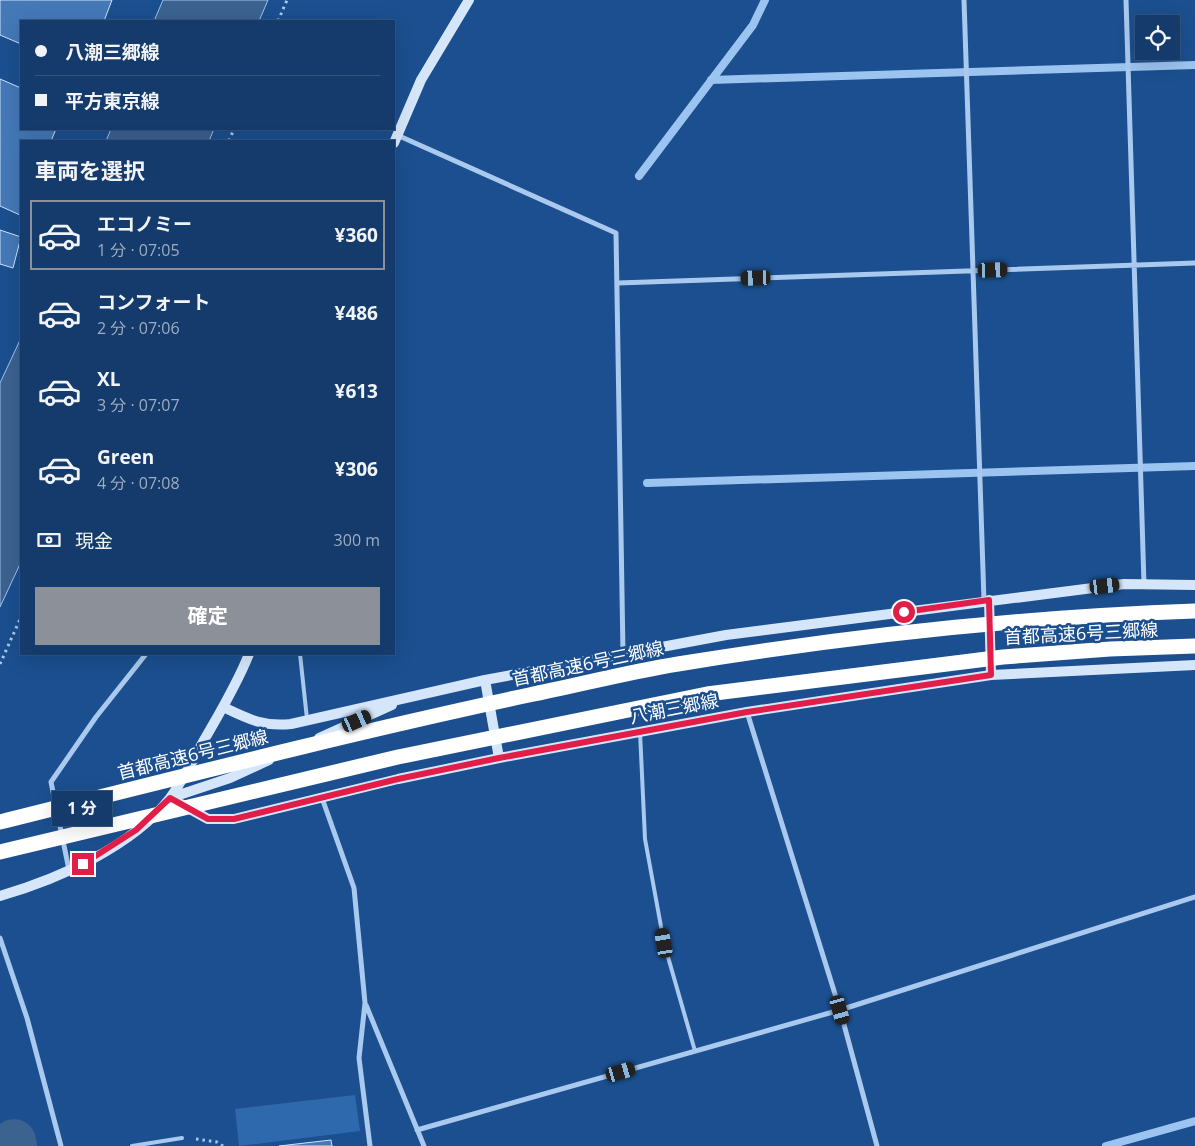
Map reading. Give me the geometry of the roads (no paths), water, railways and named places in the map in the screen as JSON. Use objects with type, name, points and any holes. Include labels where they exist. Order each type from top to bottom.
[{"type":"highway","name":"首都高速6号三郷線","points":[[0,822],[385,725],[676,664],[894,634],[1004,622],[1112,614],[1195,611]]},
{"type":"highway","name":"首都高速6号三郷線","points":[[0,852],[398,757],[707,694],[1003,657],[1110,649],[1195,646]]},
{"type":"main road","points":[[395,139],[422,80],[469,0]]},
{"type":"main road","points":[[223,707],[253,721],[272,726],[485,680],[726,635],[1124,584],[1195,585]]},
{"type":"main road","points":[[986,601],[991,675]]},
{"type":"main road","points":[[0,896],[30,887],[70,871],[96,857],[136,830],[170,798],[223,707],[249,655]]},
{"type":"main road","name":"八潮三郷線","points":[[170,798],[208,819],[234,819],[499,758],[747,712],[991,675],[1195,664]]},
{"type":"main road","points":[[485,680],[499,758]]},
{"type":"main road","points":[[170,798],[230,778],[411,696]]},
{"type":"street","points":[[964,0],[986,601]]},
{"type":"street","points":[[1126,0],[1144,584]]},
{"type":"street","points":[[395,139],[616,233],[623,653]]},
{"type":"street","points":[[618,283],[1195,263]]},
{"type":"street","points":[[70,871],[51,782],[96,717],[145,655]]},
{"type":"street","points":[[747,712],[840,1010],[877,1146]]},
{"type":"street","points":[[322,798],[354,888],[365,1003],[359,1058],[370,1146]]},
{"type":"street","points":[[417,1130],[840,1010],[1195,897]]},
{"type":"street","points":[[0,938],[27,1018],[61,1146]]},
{"type":"street","points":[[365,1003],[424,1146]]},
{"type":"lane","points":[[300,655],[307,719]]},
{"type":"lane","points":[[640,732],[647,848],[664,943],[695,1051]]},
{"type":"lane","points":[[132,1146],[182,1138]]},
{"type":"waterway","points":[[639,176],[753,25],[765,0]]},
{"type":"waterway","points":[[711,80],[1195,65]]},
{"type":"waterway","points":[[647,483],[1195,466]]},
{"type":"waterway","points":[[1106,1146],[1195,1121]]},
{"type":"waterway","points":[[14,1141],[15,1146]]}]
